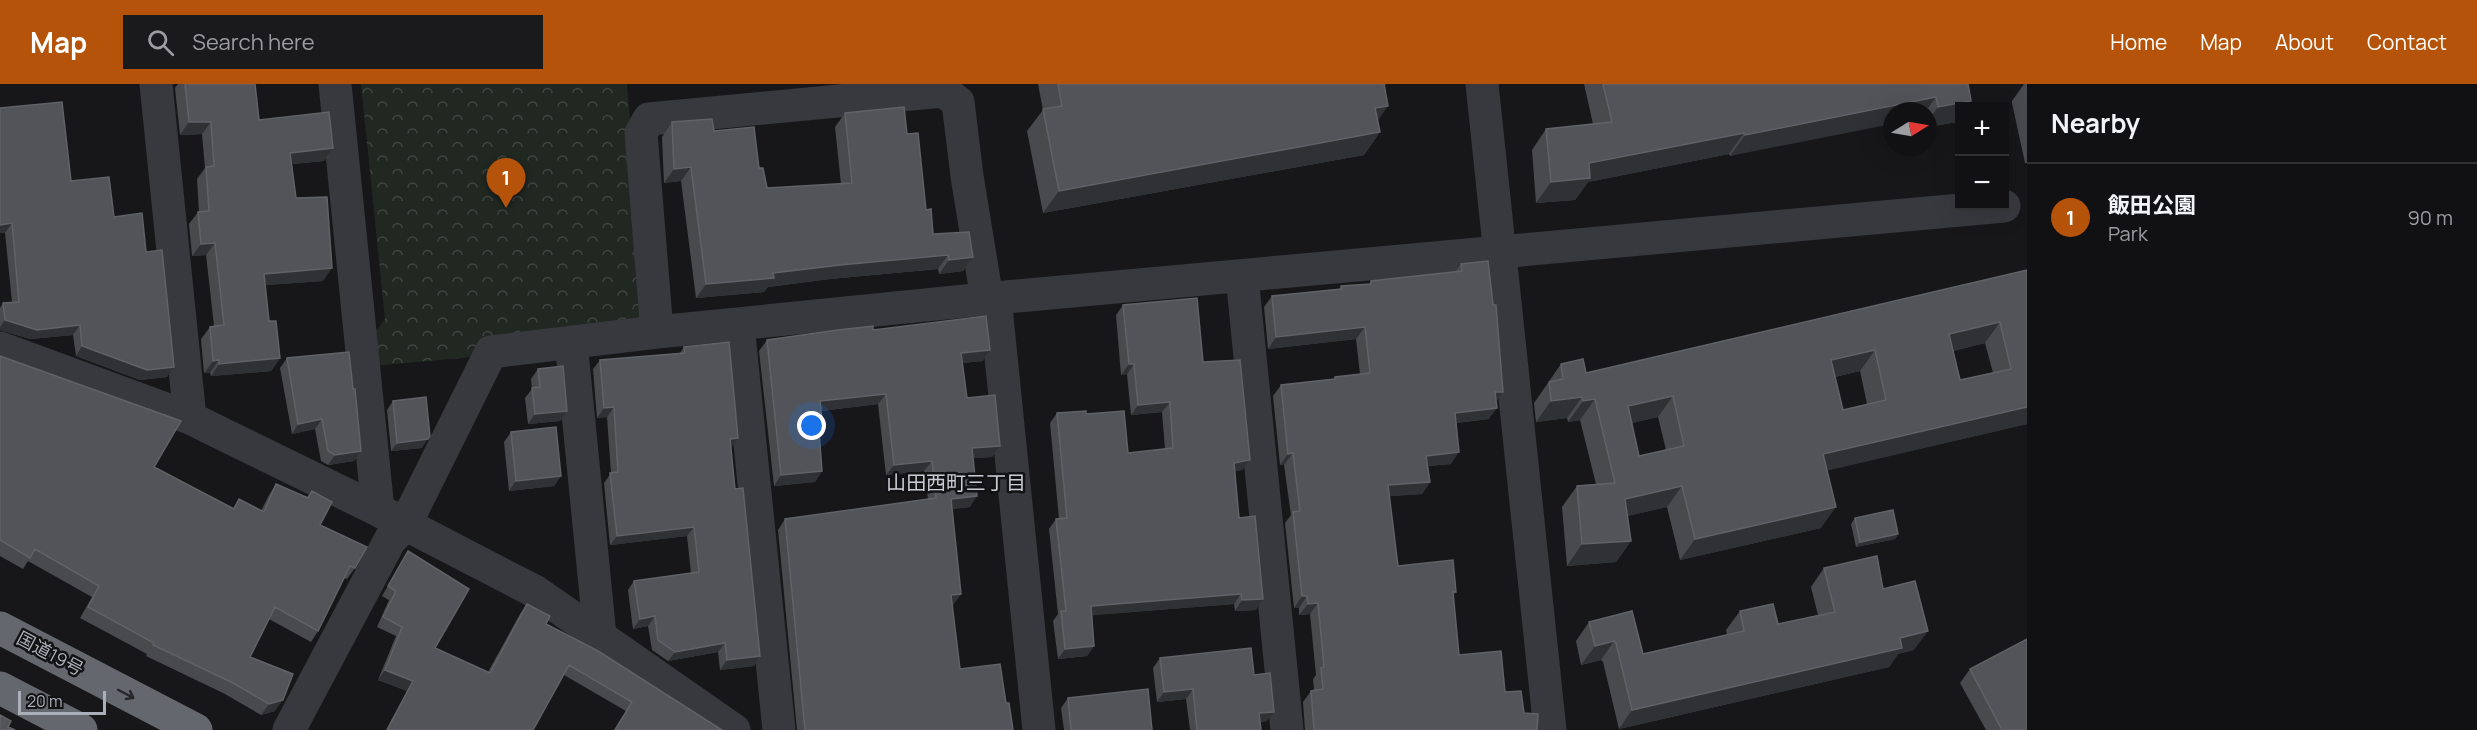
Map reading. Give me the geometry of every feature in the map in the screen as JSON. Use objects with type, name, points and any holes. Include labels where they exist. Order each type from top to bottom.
[{"type":"highway","name":"国道19号","points":[[0,627],[196,730]]},
{"type":"highway","points":[[0,688],[81,730]]},
{"type":"street","points":[[156,84],[190,418]]},
{"type":"street","points":[[289,730],[390,540],[392,518],[335,84]]},
{"type":"street","points":[[1482,84],[1550,730]]},
{"type":"street","points":[[657,332],[641,133],[649,119],[943,92],[958,102],[967,176],[991,298],[1039,730]]},
{"type":"street","points":[[2009,205],[2027,203]]},
{"type":"street","points":[[392,518],[491,352],[657,332],[991,298],[1960,210]]},
{"type":"street","points":[[1242,276],[1287,730]]},
{"type":"street","points":[[738,325],[779,730]]},
{"type":"street","points":[[571,342],[600,636]]},
{"type":"street","points":[[0,348],[190,418],[536,592],[734,730]]},
{"type":"green space","points":[[361,84],[627,84],[646,310],[643,319],[472,357],[373,366],[371,337],[385,319]]},
{"type":"building","points":[[185,84],[255,84],[259,120],[329,112],[333,148],[290,153],[296,198],[327,197],[332,268],[264,274],[269,321],[276,321],[280,358],[219,364],[219,360],[213,361],[210,327],[224,325],[215,243],[201,244],[198,212],[209,211],[206,167],[214,166],[211,122],[189,122]]},
{"type":"building","points":[[1058,84],[1384,84],[1388,106],[1375,108],[1380,132],[1059,191],[1043,109],[1062,106]]},
{"type":"building","points":[[1603,84],[1968,84],[1971,101],[1955,102],[1955,104],[1938,107],[1936,97],[1911,102],[1883,102],[1883,108],[1589,163],[1590,178],[1551,182],[1546,129],[1612,122]]},
{"type":"building","points":[[62,102],[71,181],[109,177],[114,217],[142,213],[146,252],[162,250],[174,367],[147,370],[82,346],[80,325],[37,330],[5,320],[3,303],[19,302],[12,223],[0,225],[0,108]]},
{"type":"building","points":[[904,107],[907,134],[918,133],[926,210],[931,209],[933,234],[969,232],[973,257],[949,260],[948,255],[840,265],[773,273],[774,278],[706,284],[691,167],[674,169],[672,122],[712,119],[714,131],[754,127],[759,168],[763,168],[767,188],[852,183],[845,113]]},
{"type":"building","points":[[1488,261],[1493,305],[1496,305],[1503,392],[1495,392],[1497,408],[1455,413],[1459,452],[1426,456],[1430,482],[1388,485],[1398,566],[1453,560],[1456,592],[1453,592],[1459,655],[1501,651],[1505,692],[1521,691],[1524,713],[1538,714],[1537,730],[1314,730],[1311,691],[1323,689],[1321,668],[1324,667],[1318,603],[1308,604],[1307,596],[1302,596],[1293,512],[1300,511],[1293,453],[1288,454],[1281,385],[1370,373],[1365,327],[1276,337],[1272,296],[1342,289],[1341,286],[1371,284],[1371,281],[1462,271],[1461,264]]},
{"type":"building","points":[[2027,270],[2027,407],[1823,454],[1836,507],[1695,539],[1682,486],[1625,499],[1631,541],[1582,544],[1577,486],[1615,483],[1595,399],[1583,401],[1582,397],[1551,401],[1549,382],[1563,379],[1561,364],[1583,359],[1586,373]],"holes":[[[2000,322],[2011,369],[1960,380],[1949,334]],[[1875,350],[1886,400],[1843,410],[1831,360]],[[1673,396],[1684,446],[1639,456],[1628,406]]]},
{"type":"building","points":[[1197,298],[1203,362],[1240,360],[1250,460],[1234,463],[1239,518],[1255,516],[1263,599],[1242,600],[1241,594],[1091,606],[1094,646],[1065,649],[1061,611],[1066,611],[1056,519],[1067,518],[1057,413],[1086,411],[1086,414],[1124,411],[1128,453],[1173,448],[1170,402],[1138,405],[1134,364],[1129,364],[1123,305]]},
{"type":"building","points":[[986,316],[990,350],[961,353],[967,398],[995,395],[1000,446],[972,448],[977,496],[951,499],[961,594],[951,595],[960,669],[1000,664],[1013,730],[805,730],[785,519],[936,498],[932,461],[894,465],[886,394],[820,401],[823,430],[819,431],[822,471],[781,475],[767,340],[873,326],[873,330]]},
{"type":"building","points":[[729,342],[738,438],[730,439],[735,489],[743,488],[760,656],[727,660],[725,643],[675,652],[658,640],[655,616],[640,619],[634,581],[699,572],[694,527],[617,536],[610,473],[618,472],[614,407],[604,408],[600,360],[685,353],[684,347]]},
{"type":"building","points":[[349,352],[361,451],[335,455],[328,451],[322,419],[298,424],[287,358]]},
{"type":"building","points":[[0,356],[181,421],[154,467],[234,509],[239,499],[264,512],[276,484],[308,498],[312,491],[332,502],[320,525],[367,547],[355,568],[350,566],[318,631],[275,607],[250,657],[293,674],[283,700],[269,704],[233,683],[153,645],[154,643],[88,607],[99,586],[35,549],[30,558],[0,540]]},
{"type":"building","points":[[563,366],[567,411],[535,414],[532,388],[540,387],[538,369]]},
{"type":"building","points":[[426,397],[430,436],[428,439],[397,443],[393,401]]},
{"type":"building","points":[[556,427],[561,476],[516,481],[511,432]]},
{"type":"building","points":[[1893,510],[1898,534],[1860,542],[1855,518]]},
{"type":"building","points":[[408,551],[469,589],[435,648],[490,673],[527,604],[550,616],[546,624],[598,651],[722,730],[615,730],[632,702],[569,665],[533,730],[387,730],[413,681],[385,670],[402,627],[383,617],[396,591],[388,586]]},
{"type":"building","points":[[1877,556],[1883,589],[1915,581],[1928,631],[1900,638],[1902,648],[1632,710],[1616,643],[1614,641],[1595,646],[1589,622],[1632,611],[1643,654],[1744,631],[1740,611],[1773,604],[1778,624],[1835,612],[1824,568]]},
{"type":"building","points":[[2027,639],[2027,730],[2002,730],[1970,669]]},
{"type":"building","points":[[1251,648],[1254,675],[1270,673],[1274,712],[1259,713],[1261,730],[1197,730],[1193,689],[1164,692],[1160,658]]},
{"type":"building","points":[[1148,689],[1152,730],[1071,730],[1068,698]]},
{"type":"building","points":[[0,715],[11,721],[8,727],[15,730],[0,730]]},
{"type":"place","name":"飯田公園","points":[[506,208]]},
{"type":"district","name":"山田西町三丁目","points":[[956,483]]}]
